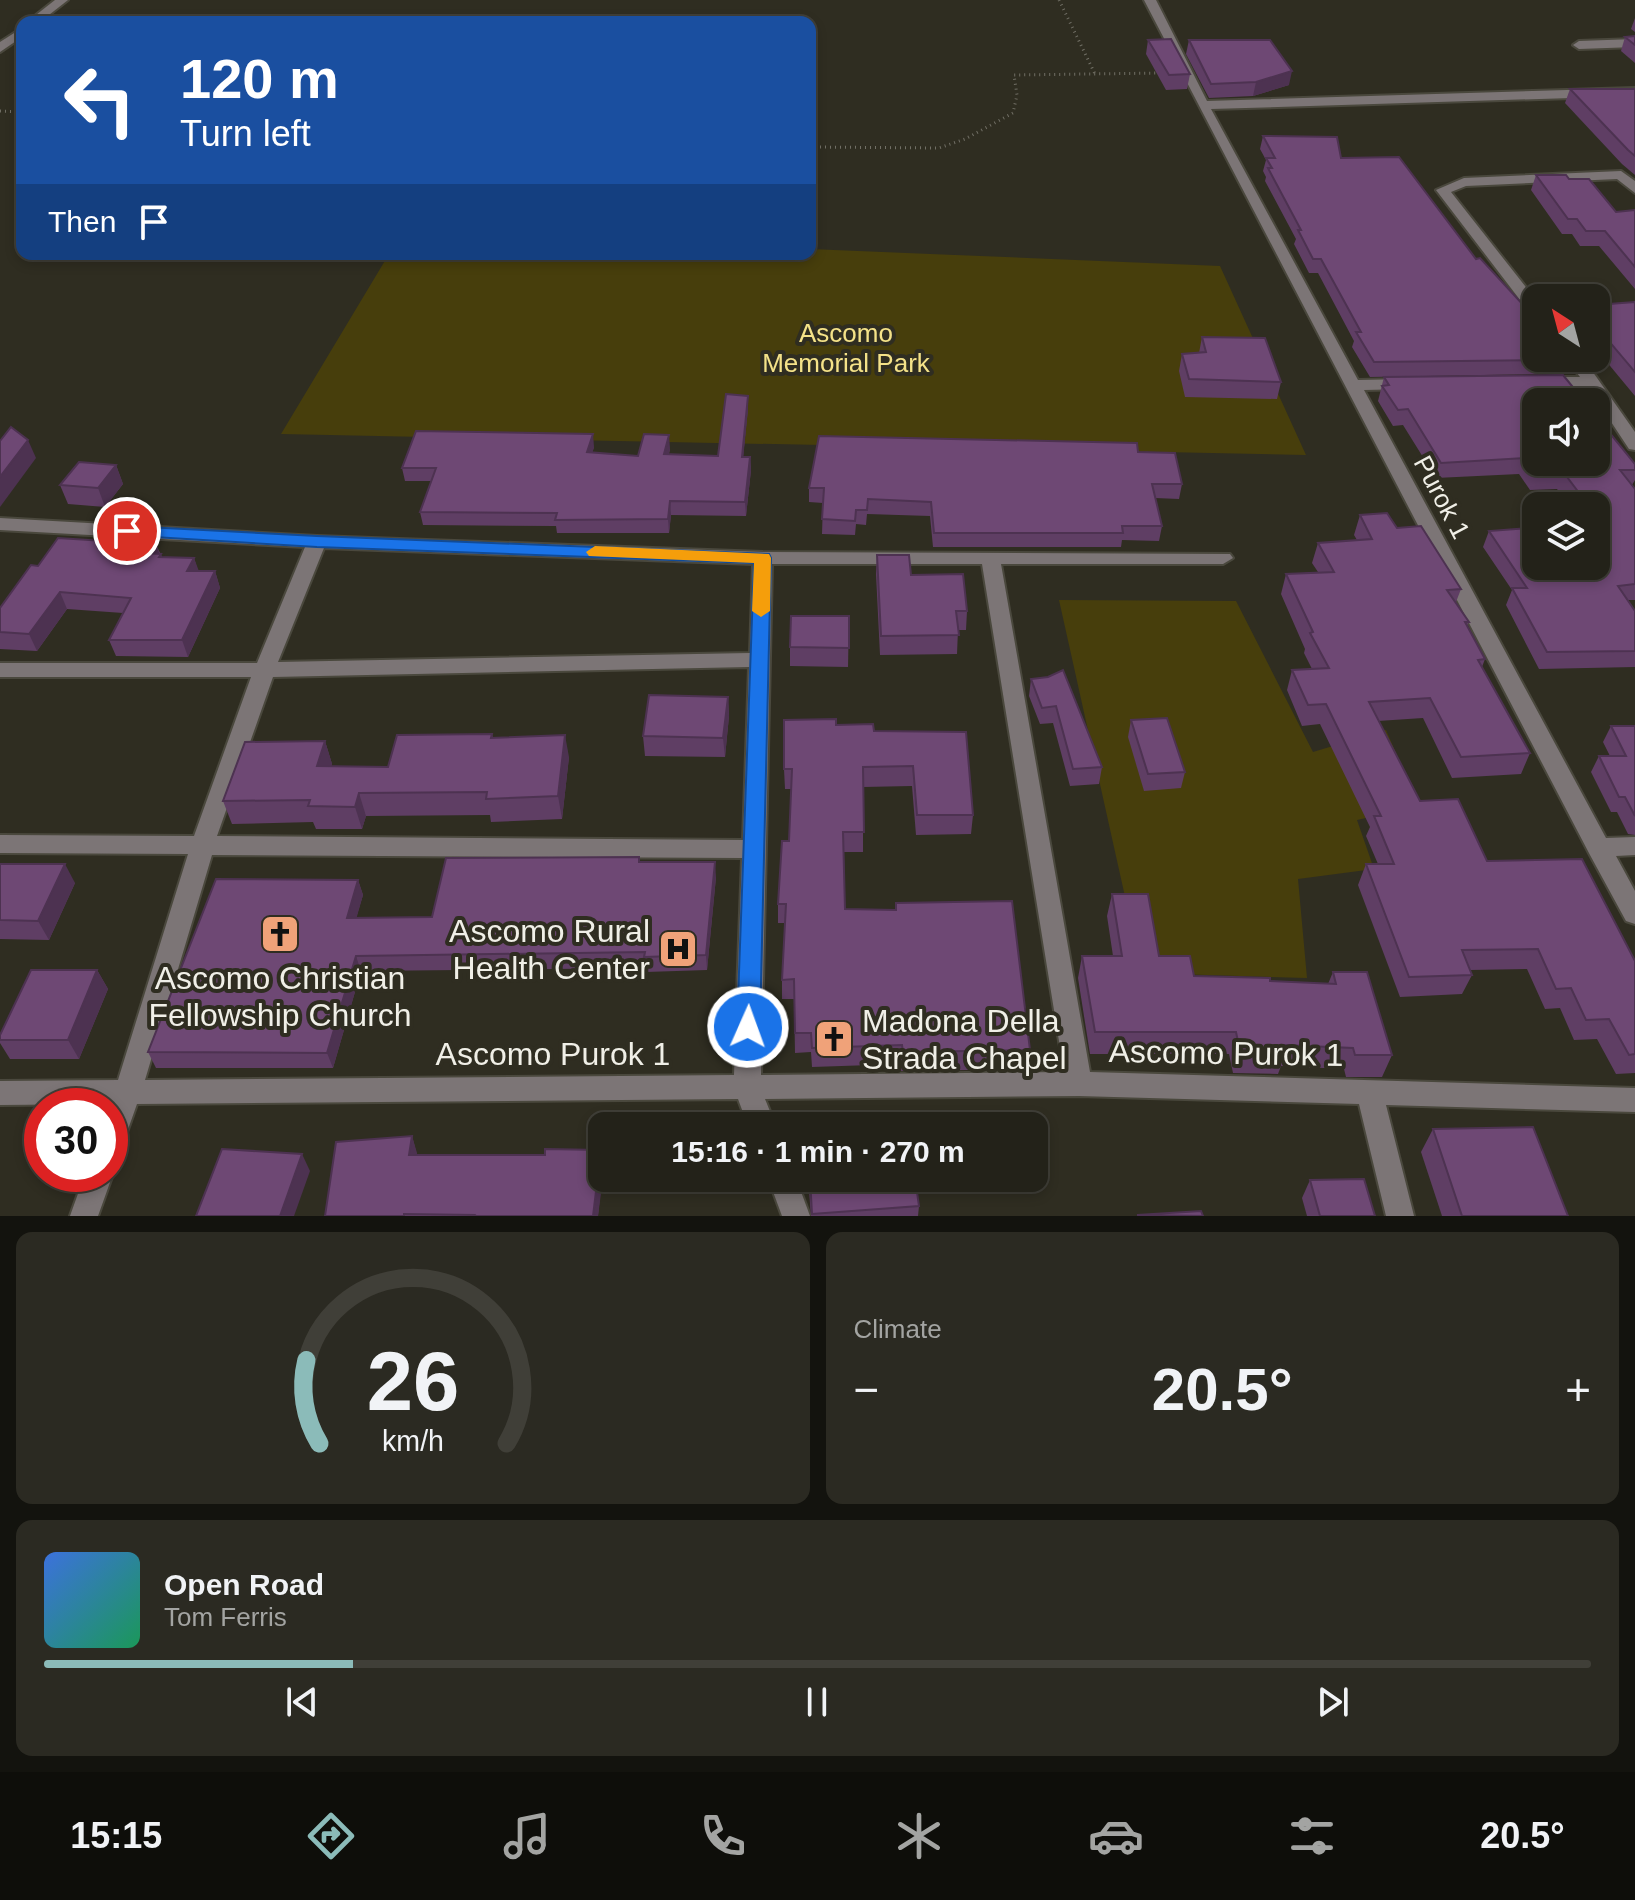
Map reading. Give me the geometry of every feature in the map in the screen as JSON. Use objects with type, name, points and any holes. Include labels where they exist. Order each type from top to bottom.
[{"type":"street","points":[[41,16],[62,0]]},
{"type":"street","name":"Purok 1","points":[[1150,0],[1186,73],[1635,914]]},
{"type":"street","points":[[0,48],[16,36]]},
{"type":"street","points":[[1579,45],[1635,43]]},
{"type":"street","points":[[1203,105],[1635,92]]},
{"type":"street","points":[[1522,292],[1443,190],[1464,182],[1621,175],[1635,189]]},
{"type":"street","points":[[1584,372],[1635,445]]},
{"type":"street","points":[[1528,382],[1592,382]]},
{"type":"street","points":[[1353,385],[1432,384]]},
{"type":"street","points":[[0,524],[317,542],[763,558],[1223,558]]},
{"type":"street","points":[[129,1090],[203,845],[262,670],[317,542]]},
{"type":"street","points":[[990,557],[1079,1084]]},
{"type":"street","points":[[757,1112],[747,1087],[763,558]]},
{"type":"street","points":[[0,670],[262,670],[760,660]]},
{"type":"street","points":[[0,844],[754,849]]},
{"type":"street","points":[[1598,848],[1635,846]]},
{"type":"street","name":"Ascomo Purok 1","points":[[0,1093],[1079,1084],[1635,1100]]},
{"type":"street","points":[[1369,1090],[1400,1216]]},
{"type":"street","points":[[84,1216],[93,1192]]},
{"type":"street","points":[[787,1192],[796,1216]]},
{"type":"path","points":[[1059,0],[1095,74]]},
{"type":"path","points":[[816,147],[939,148],[965,139],[1013,113],[1017,95],[1014,75],[1186,73]]},
{"type":"green space","name":"Ascomo Memorial Park","points":[[816,249],[1220,266],[1306,455],[281,434],[385,260],[816,260]]},
{"type":"green space","points":[[1059,600],[1236,601],[1313,752],[1386,730],[1419,806],[1357,820],[1374,869],[1298,879],[1307,978],[1142,973]]},
{"type":"building","points":[[1635,36],[1635,45],[1625,37]]},
{"type":"building","points":[[1171,39],[1190,74],[1169,75],[1148,40]]},
{"type":"building","points":[[1189,40],[1270,40],[1292,71],[1256,82],[1211,84]]},
{"type":"building","points":[[1570,89],[1635,89],[1635,156],[1628,150]]},
{"type":"building","points":[[1263,136],[1337,137],[1341,158],[1399,157],[1476,259],[1480,258],[1522,304],[1522,360],[1374,362],[1321,259],[1313,259],[1298,230],[1301,230],[1268,168],[1272,168],[1266,158],[1275,158]]},
{"type":"building","points":[[1536,175],[1589,179],[1616,212],[1635,210],[1635,267],[1605,231],[1586,231],[1577,219],[1568,219]]},
{"type":"building","points":[[1635,302],[1635,372],[1610,343],[1610,304]]},
{"type":"building","points":[[1202,337],[1265,338],[1281,382],[1189,379],[1182,354],[1206,352]]},
{"type":"building","points":[[1563,375],[1574,388],[1522,388],[1522,458],[1441,463],[1408,409],[1398,410],[1382,386],[1389,385],[1384,377]]},
{"type":"building","points":[[726,394],[748,396],[742,457],[750,457],[745,502],[670,501],[668,519],[555,520],[557,513],[420,512],[436,468],[402,468],[416,431],[593,434],[587,452],[638,456],[644,434],[669,435],[664,454],[718,456]]},
{"type":"building","points":[[11,427],[28,440],[0,477],[0,441]]},
{"type":"building","points":[[1610,433],[1635,464],[1635,470],[1620,470],[1635,489],[1635,584],[1618,586],[1635,611],[1635,651],[1547,652],[1512,588],[1527,588],[1489,531],[1522,529],[1522,580],[1610,580],[1610,492],[1578,492],[1566,476],[1610,476]]},
{"type":"building","points":[[819,436],[1137,443],[1138,452],[1175,453],[1182,484],[1152,484],[1162,526],[1122,526],[1123,533],[934,533],[931,502],[868,499],[867,510],[856,510],[855,521],[822,519],[824,488],[809,488]]},
{"type":"building","points":[[79,462],[116,465],[98,488],[60,485]]},
{"type":"building","points":[[1387,513],[1397,528],[1421,526],[1461,589],[1447,590],[1469,622],[1465,622],[1485,659],[1478,660],[1530,753],[1461,757],[1430,698],[1369,702],[1420,801],[1458,799],[1487,861],[1582,859],[1635,961],[1635,1054],[1629,1055],[1609,1019],[1586,1020],[1571,988],[1556,989],[1538,949],[1462,950],[1472,975],[1409,977],[1366,864],[1394,864],[1374,816],[1381,816],[1326,704],[1308,705],[1292,670],[1329,668],[1310,633],[1313,632],[1286,574],[1334,572],[1318,543],[1372,539],[1360,515]]},
{"type":"building","points":[[123,537],[154,540],[145,553],[161,554],[159,557],[194,558],[187,571],[215,571],[182,640],[109,640],[131,598],[60,592],[29,634],[0,632],[0,608],[31,565],[38,566],[58,538],[120,542]]},
{"type":"building","points":[[877,555],[909,555],[911,575],[963,574],[967,611],[956,611],[959,635],[881,636]]},
{"type":"building","points":[[791,616],[849,616],[849,648],[790,647]]},
{"type":"building","points":[[1063,670],[1102,767],[1073,769],[1056,706],[1042,708],[1031,679],[1048,677]]},
{"type":"building","points":[[649,695],[728,697],[723,738],[643,736]]},
{"type":"building","points":[[1167,718],[1185,772],[1148,774],[1131,720]]},
{"type":"building","points":[[836,719],[836,725],[873,724],[874,731],[966,732],[973,815],[917,815],[913,766],[863,767],[864,832],[843,832],[845,909],[896,910],[896,903],[1012,901],[1030,1050],[903,1052],[902,1045],[812,1048],[811,1033],[795,1033],[794,979],[782,980],[786,904],[778,904],[782,841],[789,841],[792,769],[784,769],[784,720]]},
{"type":"building","points":[[1611,726],[1635,726],[1635,816],[1625,797],[1619,797],[1599,756],[1626,756]]},
{"type":"building","points":[[492,734],[491,738],[565,735],[558,796],[486,799],[487,792],[359,793],[355,807],[308,806],[310,800],[223,801],[245,742],[325,741],[317,766],[388,767],[397,735]]},
{"type":"building","points":[[639,857],[639,862],[715,862],[706,955],[644,957],[645,952],[356,956],[327,1053],[148,1052],[216,879],[358,880],[347,918],[432,917],[446,858]]},
{"type":"building","points":[[0,864],[65,864],[38,921],[0,920]]},
{"type":"building","points":[[1112,894],[1148,894],[1159,956],[1190,956],[1194,976],[1336,984],[1333,972],[1367,972],[1392,1055],[1355,1055],[1353,1048],[1284,1045],[1286,1052],[1240,1051],[1236,1032],[1095,1032],[1082,956],[1122,956]]},
{"type":"building","points":[[31,970],[97,970],[68,1040],[0,1040]]},
{"type":"building","points":[[1533,1127],[1568,1216],[1462,1216],[1433,1129]]},
{"type":"building","points":[[412,1136],[409,1155],[545,1155],[545,1149],[588,1150],[588,1192],[596,1192],[593,1216],[325,1216],[336,1142]]},
{"type":"building","points":[[222,1149],[302,1154],[280,1216],[196,1216]]},
{"type":"building","points":[[1364,1179],[1375,1216],[1320,1216],[1310,1180]]},
{"type":"building","points":[[811,1192],[917,1192],[919,1206],[812,1214]]},
{"type":"building","points":[[1201,1211],[1203,1216],[1137,1215]]},
{"type":"slow traffic","points":[[595,552],[763,558],[761,611]]},
{"type":"place","name":"Ascomo Christian Fellowship Church","points":[[280,934]]},
{"type":"place","name":"Ascomo Rural Health Center","points":[[678,949]]},
{"type":"place","name":"Madona Della Strada Chapel","points":[[834,1039]]},
{"type":"route","points":[[127,531],[317,542],[763,558],[748,1027]]}]
